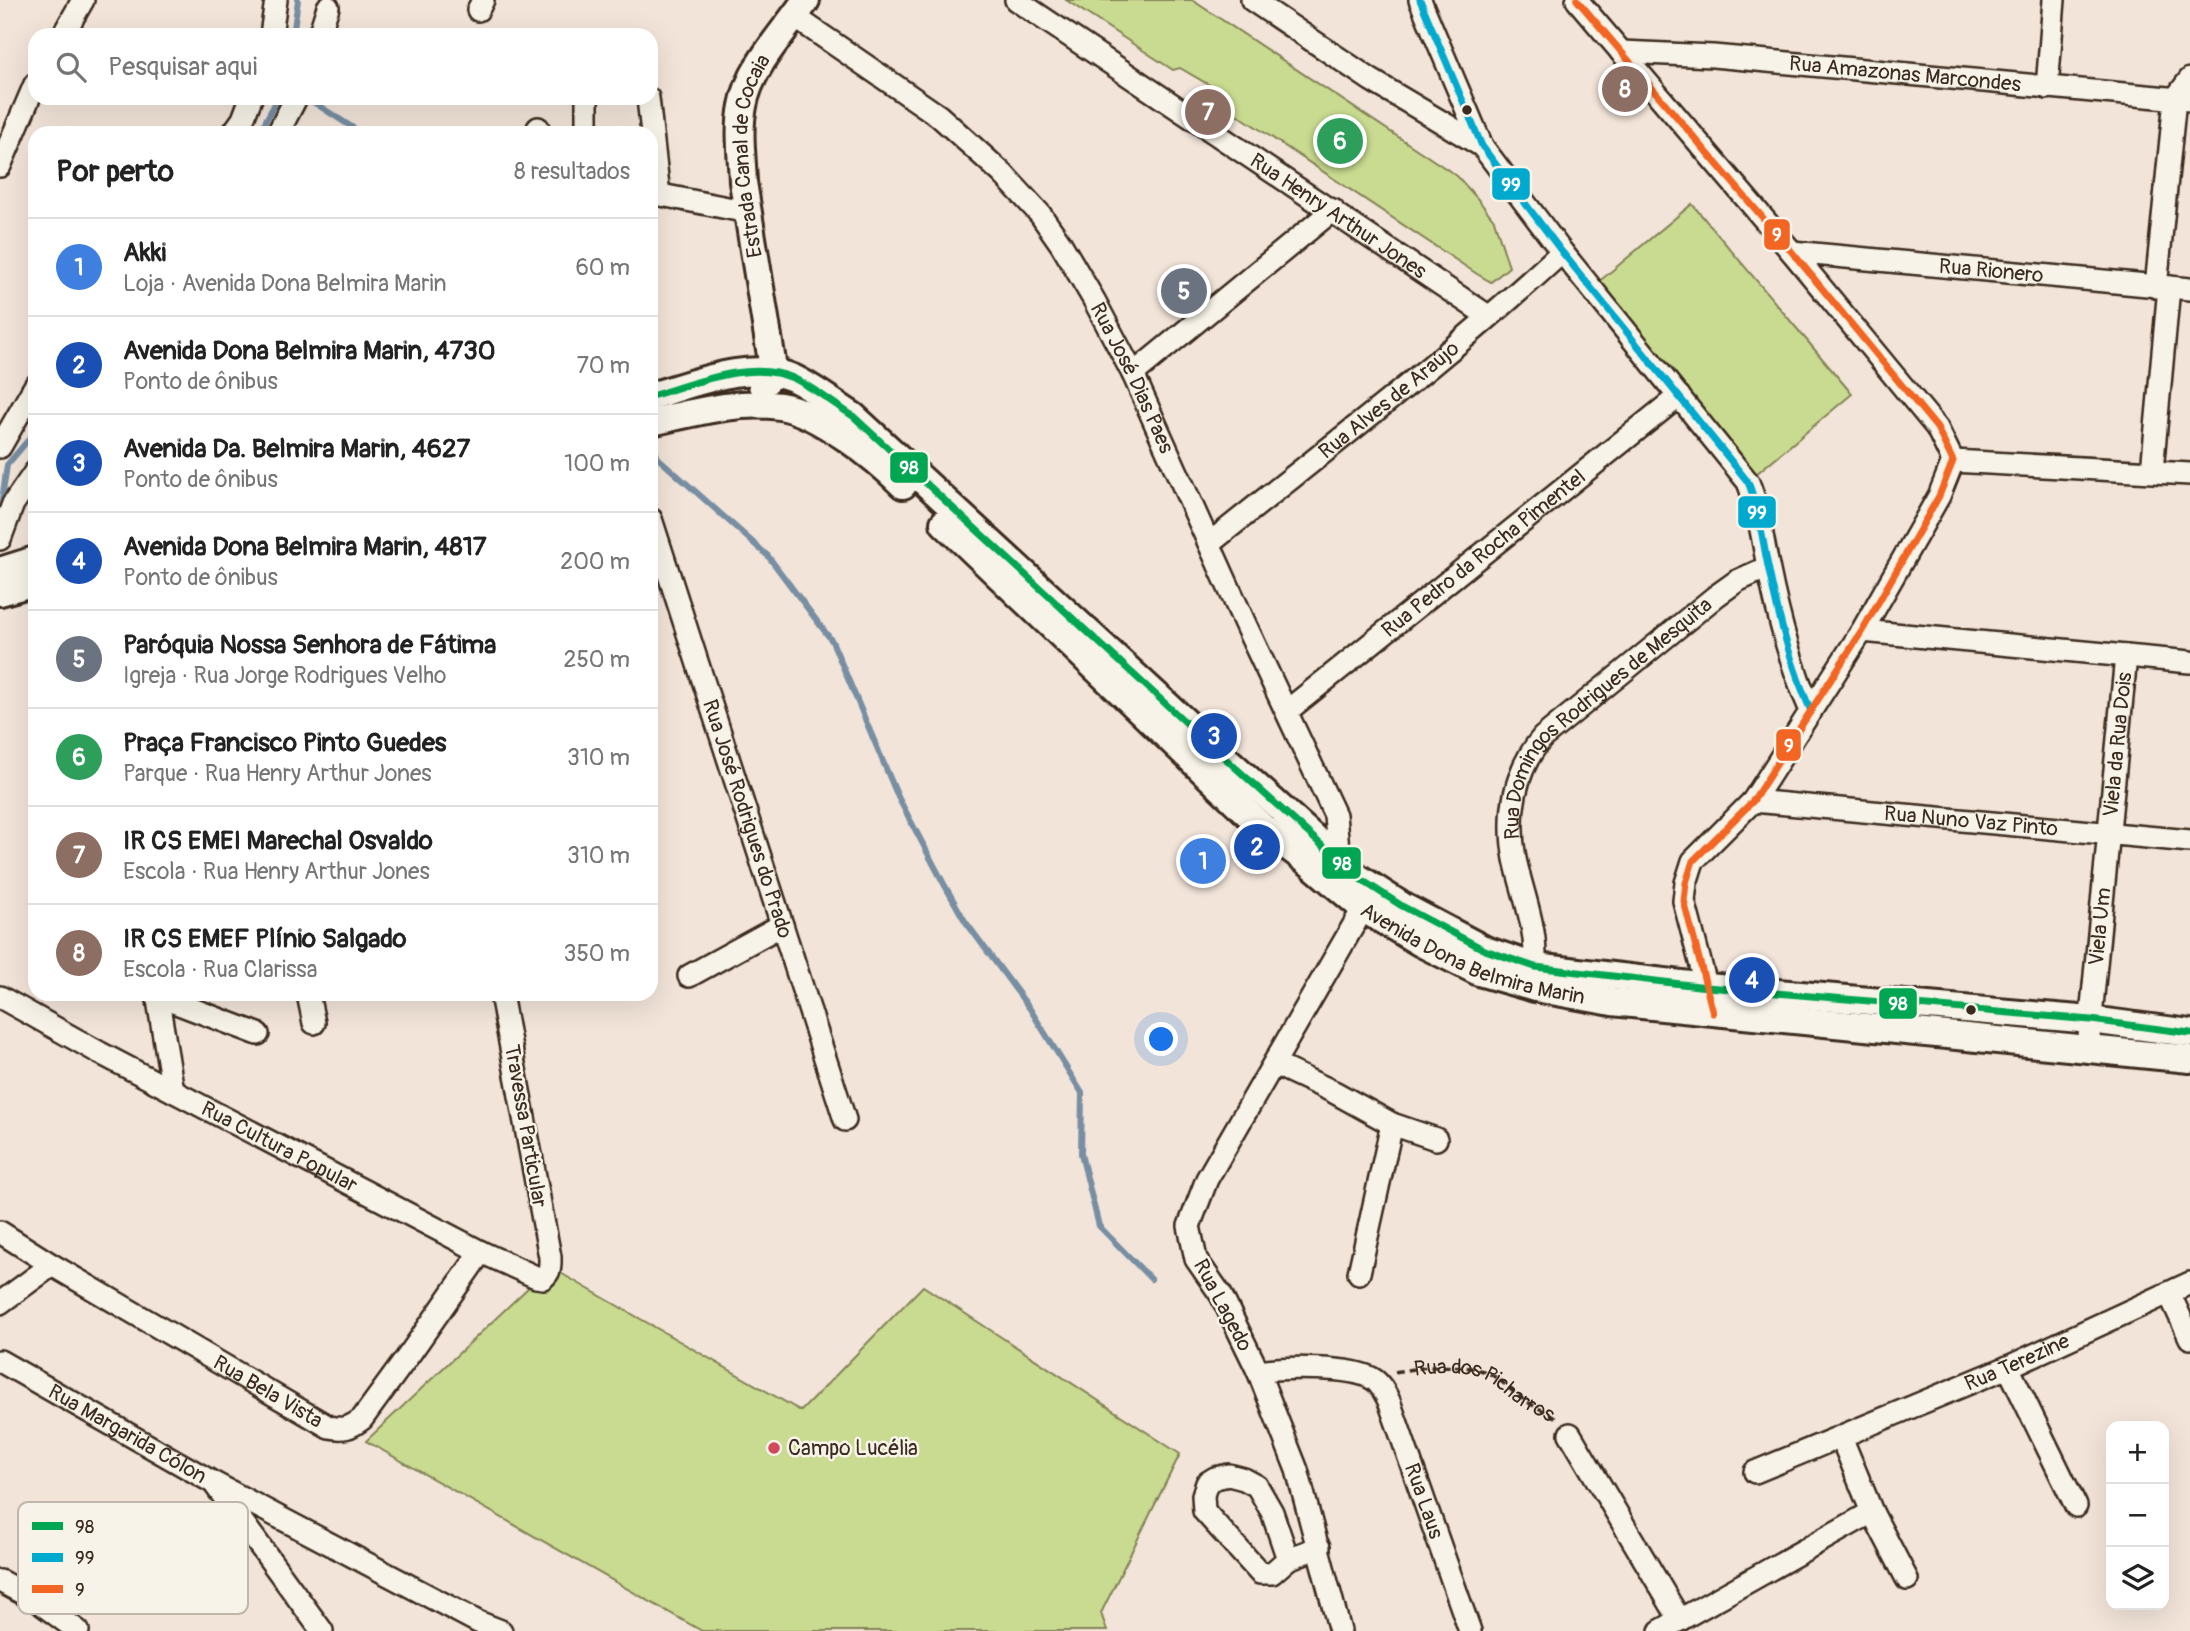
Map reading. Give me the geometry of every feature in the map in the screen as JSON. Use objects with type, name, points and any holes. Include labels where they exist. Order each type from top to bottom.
[{"type":"main road","name":"Estrada Canal de Cocaia","points":[[761,373],[766,326],[741,150],[743,107],[747,90],[760,65],[800,8]]},
{"type":"main road","points":[[658,394],[726,374],[761,373],[761,387],[719,407]]},
{"type":"main road","name":"Avenida Dona Belmira Marin","points":[[761,373],[793,378],[853,416],[1329,853],[1369,898],[1402,905],[1535,977],[2190,1059]]},
{"type":"main road","name":"Avenida Dona Belmira Marin","points":[[658,420],[719,407],[755,404],[782,407],[808,416],[856,446],[892,474],[1263,828],[1329,853]]},
{"type":"main road","points":[[2,582],[28,565]]},
{"type":"main road","points":[[2,582],[28,582]]},
{"type":"main road","name":"Avenida Dona Belmira Marin","points":[[1710,1000],[2091,1020],[2190,1033]]},
{"type":"street","points":[[67,28],[83,0]]},
{"type":"street","points":[[272,28],[276,0]]},
{"type":"street","name":"Rua Henry Arthur Jones","points":[[1016,0],[1488,316]]},
{"type":"street","points":[[1252,0],[1371,80],[1482,146]]},
{"type":"street","points":[[1420,0],[1482,146],[1562,252],[1748,482],[1757,512],[1781,629],[1811,711]]},
{"type":"street","points":[[1577,0],[1792,252],[1937,428],[1953,461],[1939,496],[1862,631],[1811,711],[1752,801],[1693,861],[1686,883],[1685,901],[1710,1000]]},
{"type":"street","points":[[2047,88],[2054,0]]},
{"type":"street","points":[[321,28],[328,7]]},
{"type":"street","name":"Rua José Dias Paes","points":[[800,8],[939,116],[1003,174],[1040,214],[1061,244],[1133,374],[1246,626],[1335,815],[1337,826],[1329,853]]},
{"type":"street","name":"Rua Amazonas Marcondes","points":[[1621,52],[1713,56],[2183,100]]},
{"type":"street","points":[[2152,471],[2172,288],[2183,100],[2190,79]]},
{"type":"street","points":[[0,166],[28,100]]},
{"type":"street","points":[[238,126],[248,105]]},
{"type":"street","points":[[282,126],[292,105]]},
{"type":"street","points":[[587,105],[587,126]]},
{"type":"street","points":[[649,105],[650,126]]},
{"type":"street","points":[[658,195],[748,212]]},
{"type":"street","points":[[1133,374],[1333,210]]},
{"type":"street","name":"Rua Alves de Araújo","points":[[1210,543],[1488,316],[1562,252]]},
{"type":"street","name":"Rua Rionero","points":[[1792,252],[2172,288]]},
{"type":"street","name":"Rua Pedro da Rocha Pimentel","points":[[1287,711],[1679,396]]},
{"type":"street","points":[[0,447],[28,398]]},
{"type":"street","points":[[1953,461],[2190,474]]},
{"type":"street","points":[[0,539],[13,504],[28,482]]},
{"type":"street","name":"Rua José Rodrigues do Prado","points":[[658,541],[845,1120]]},
{"type":"street","name":"Rua Domingos Rodrigues de Mesquita","points":[[1535,977],[1533,928],[1515,856],[1512,825],[1517,784],[1527,758],[1543,737],[1705,604],[1737,581],[1768,567]]},
{"type":"street","points":[[1862,631],[2190,662]]},
{"type":"street","name":"Viela da Rua Dois","points":[[2108,833],[2126,656]]},
{"type":"street","name":"Rua Nuno Vaz Pinto","points":[[1752,801],[2190,841]]},
{"type":"street","name":"Viela Um","points":[[2088,1047],[2108,833]]},
{"type":"street","name":"Rua Lagedo","points":[[1340,1631],[1297,1470],[1258,1370],[1220,1295],[1196,1259],[1189,1226],[1207,1179],[1369,898]]},
{"type":"street","points":[[689,976],[782,925]]},
{"type":"street","name":"Rua Cultura Popular","points":[[0,997],[481,1252],[543,1278],[548,1274],[550,1257]]},
{"type":"street","points":[[158,1001],[173,1091]]},
{"type":"street","points":[[173,1001],[258,1034]]},
{"type":"street","points":[[309,1001],[314,1023]]},
{"type":"street","name":"Travessa Particular","points":[[502,1001],[550,1257]]},
{"type":"street","points":[[1274,1064],[1334,1092],[1392,1124],[1436,1139]]},
{"type":"street","points":[[1359,1273],[1392,1124]]},
{"type":"street","name":"Rua Bela Vista","points":[[0,1232],[329,1427],[343,1430],[362,1419],[481,1252]]},
{"type":"street","points":[[0,1303],[52,1265]]},
{"type":"street","name":"Rua Terezine","points":[[1755,1472],[2008,1367],[2190,1283]]},
{"type":"street","points":[[2169,1293],[2190,1338]]},
{"type":"street","name":"Rua Margarida Cólon","points":[[0,1361],[214,1483],[478,1622],[501,1631]]},
{"type":"street","points":[[2008,1367],[2076,1506]]},
{"type":"street","points":[[1258,1370],[1308,1368],[1352,1372],[1369,1377]]},
{"type":"street","name":"Rua Laus","points":[[1369,1377],[1376,1380],[1389,1401],[1470,1631]]},
{"type":"street","name":"Rua dos Picharros","points":[[1570,1434],[1680,1620]]},
{"type":"street","points":[[1841,1437],[1872,1512],[1908,1579]]},
{"type":"street","points":[[1288,1559],[1272,1512],[1256,1486],[1229,1475],[1207,1483],[1203,1495],[1204,1511],[1259,1573],[1272,1573],[1288,1559],[1319,1548]]},
{"type":"street","points":[[214,1483],[228,1502]]},
{"type":"street","points":[[1660,1631],[1872,1512]]},
{"type":"street","points":[[248,1530],[322,1631]]},
{"type":"street","points":[[0,1581],[18,1591]]},
{"type":"street","points":[[56,1614],[79,1631]]},
{"type":"path","name":"Rua dos Picharros","points":[[1369,1377],[1418,1367],[1482,1370],[1500,1379],[1525,1400],[1562,1421],[1570,1434]]},
{"type":"green space","points":[[1066,0],[1192,0],[1457,176],[1494,220],[1509,267],[1491,282],[1477,274],[1211,97],[1209,85],[1180,68],[1173,70]]},
{"type":"green space","points":[[1692,204],[1852,394],[1756,474],[1596,284]]},
{"type":"green space","name":"Campo Lucélia","points":[[550,1267],[801,1411],[923,1286],[1180,1454],[1101,1613],[1107,1631],[702,1631],[366,1441]]},
{"type":"waterway","points":[[294,28],[298,0]]},
{"type":"waterway","points":[[263,126],[274,105]]},
{"type":"waterway","points":[[318,105],[350,126]]},
{"type":"waterway","points":[[0,513],[7,465],[28,440]]},
{"type":"waterway","points":[[658,458],[768,556],[832,641],[898,797],[944,884],[965,921],[1030,1009],[1082,1093],[1081,1154],[1099,1226],[1151,1279]]},
{"type":"transit line","name":"99","points":[[1420,0],[1482,146],[1562,252],[1748,482],[1758,513],[1785,640],[1811,711]]},
{"type":"transit line","name":"9","points":[[1577,0],[1792,252],[1937,428],[1953,461],[1939,496],[1862,631],[1753,801],[1693,861],[1684,901],[1713,1013]]},
{"type":"transit line","name":"98","points":[[658,394],[722,375],[759,371],[793,378],[824,396],[853,416],[1357,877],[1402,906],[1485,950],[1535,967],[1707,987],[2091,1020],[2190,1033]]},
{"type":"place","name":"IR CS EMEF Plínio Salgado","points":[[1625,89]]},
{"type":"place","name":"IR CS EMEI Marechal Osvaldo","points":[[1208,112]]},
{"type":"place","name":"Praça Francisco Pinto Guedes","points":[[1340,141]]},
{"type":"place","name":"Paróquia Nossa Senhora de Fátima","points":[[1184,291]]},
{"type":"place","name":"Avenida Da. Belmira Marin, 4627","points":[[1214,736]]},
{"type":"place","name":"Avenida Dona Belmira Marin, 4730","points":[[1257,847]]},
{"type":"place","name":"Akki","points":[[1203,861]]},
{"type":"place","name":"Avenida Dona Belmira Marin, 4817","points":[[1752,980]]},
{"type":"place","name":"Campo Lucélia","points":[[774,1448]]}]
